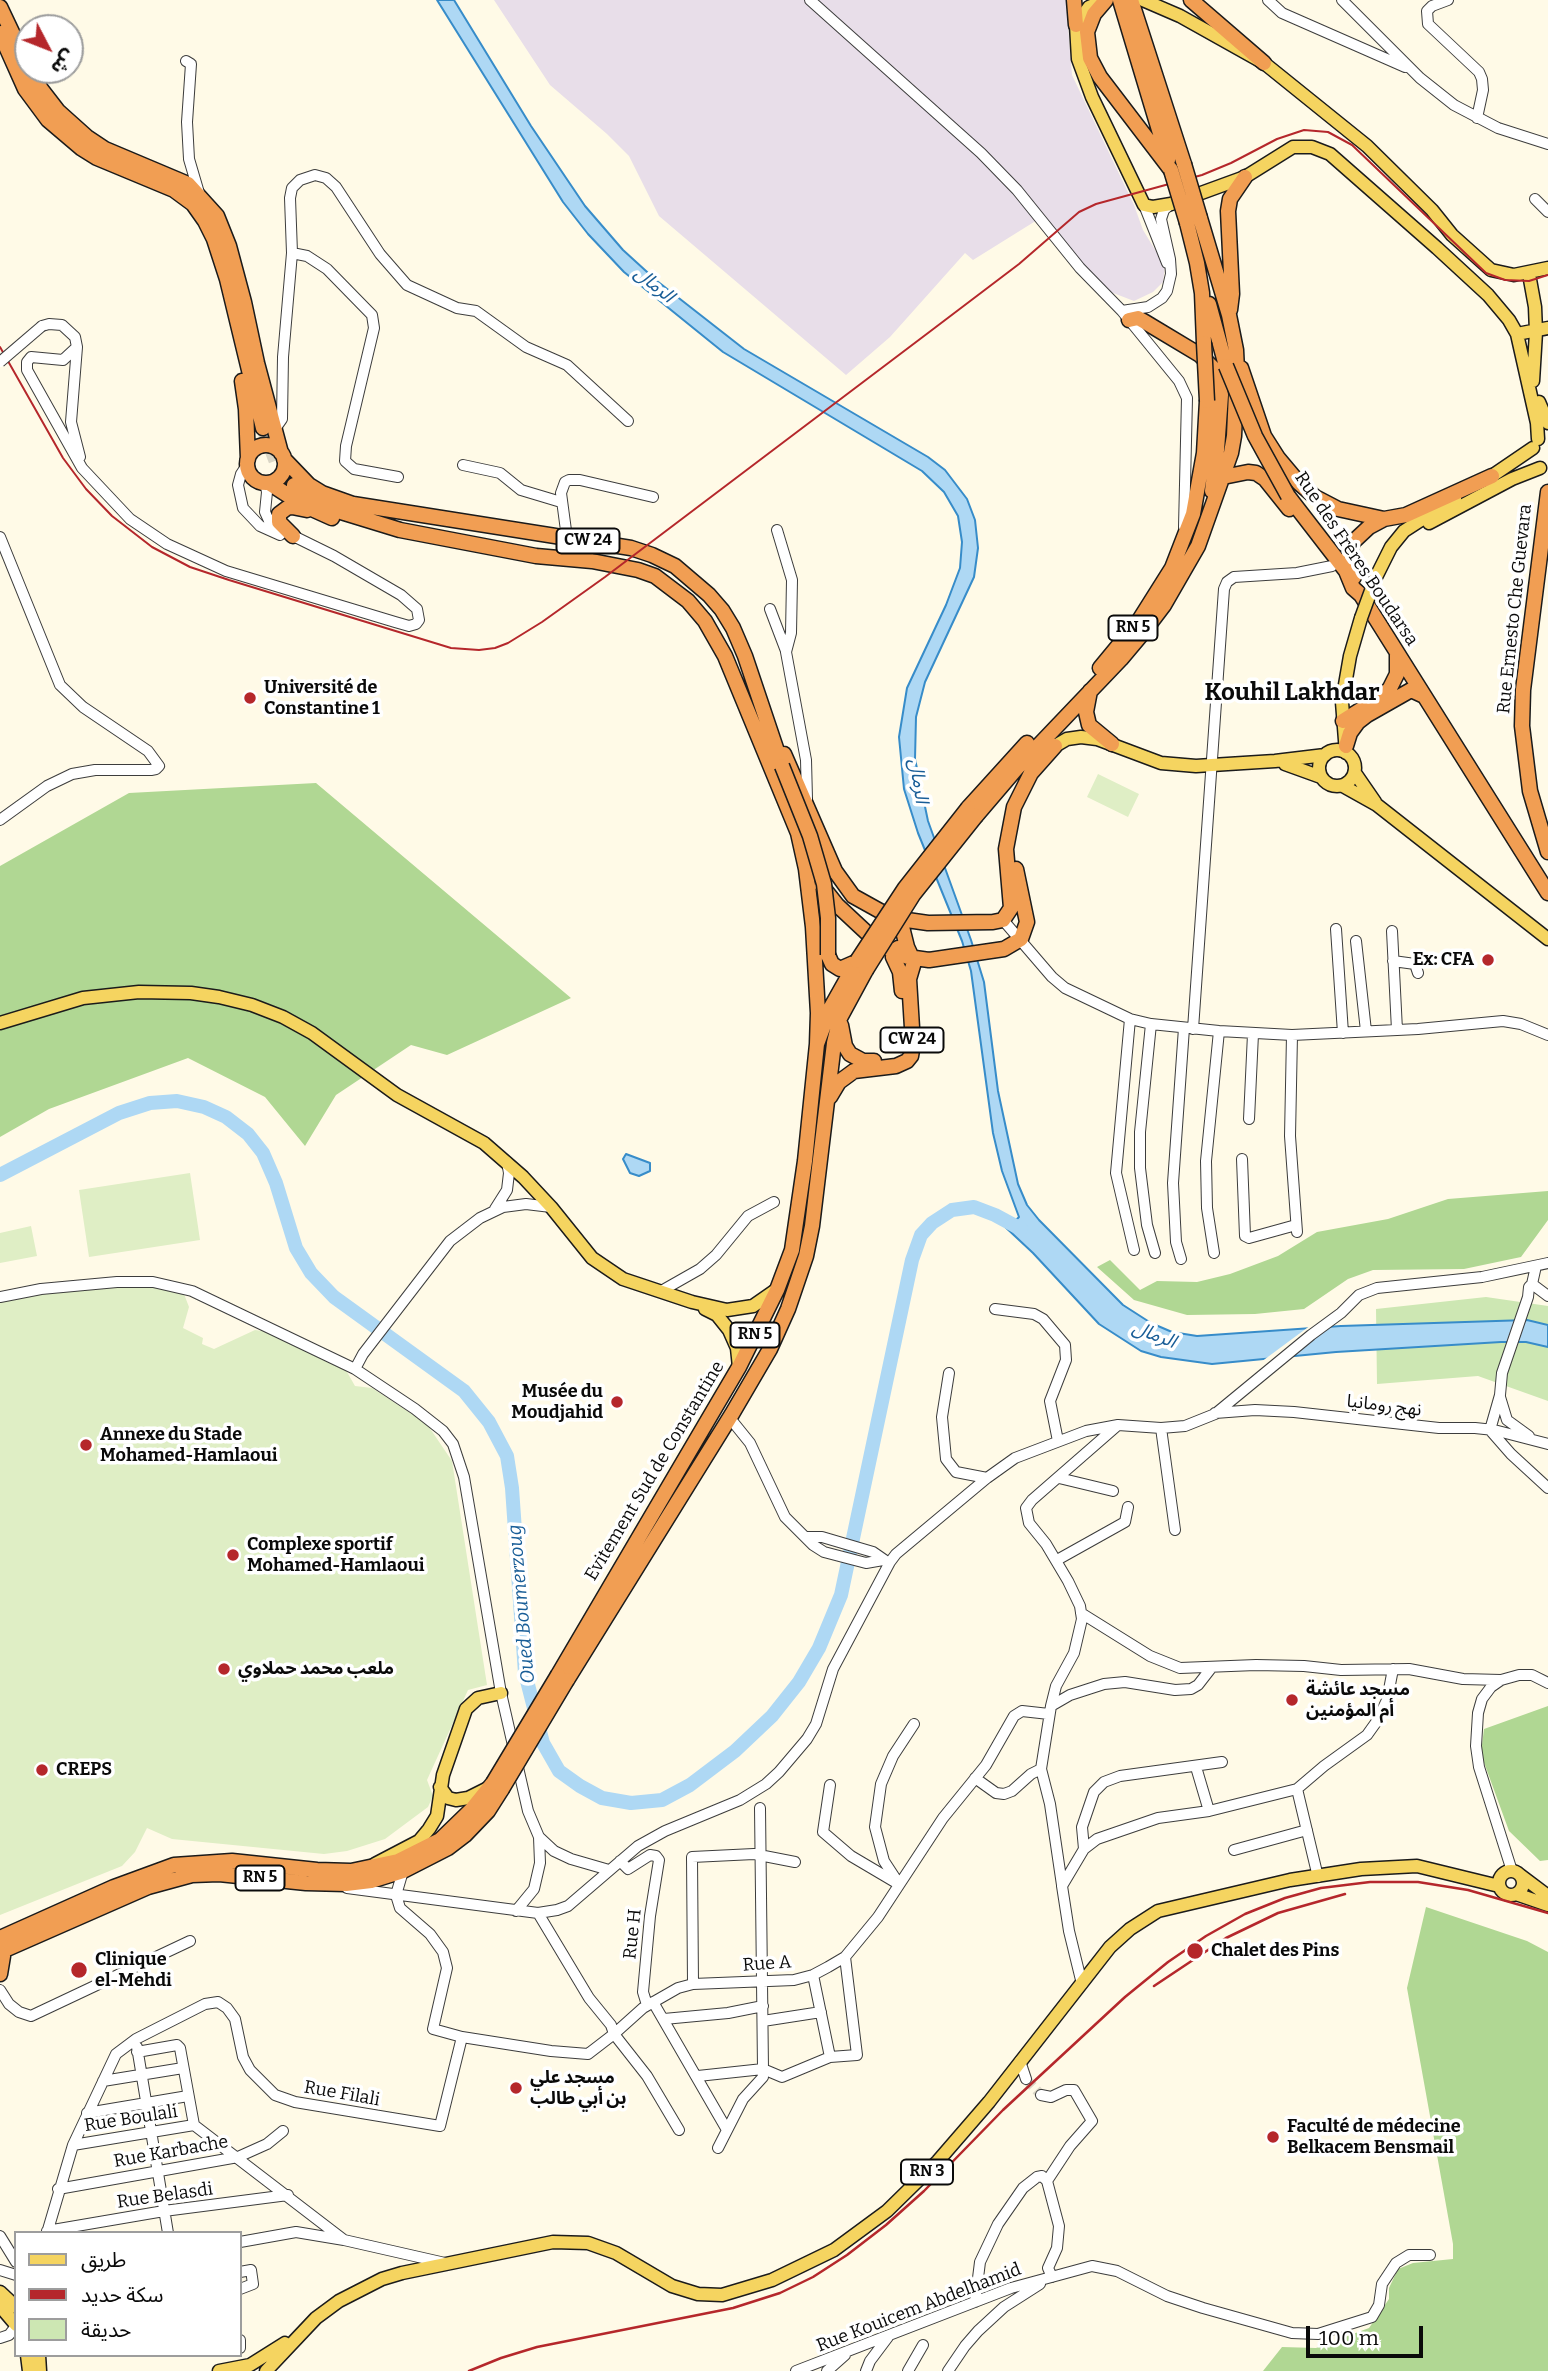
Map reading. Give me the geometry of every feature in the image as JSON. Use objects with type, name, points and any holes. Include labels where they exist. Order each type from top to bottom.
[{"type":"highway","points":[[1074,0],[1076,24]]},
{"type":"highway","points":[[1105,0],[1094,14],[1087,32],[1090,58],[1100,77],[1177,167]]},
{"type":"highway","name":"RN 5","points":[[976,810],[1121,659],[1164,605],[1198,546],[1223,477],[1234,436],[1236,350],[1229,315],[1193,220],[1132,22],[1120,0]]},
{"type":"highway","name":"RN 5","points":[[1131,0],[1132,22]]},
{"type":"highway","points":[[1191,0],[1264,63]]},
{"type":"highway","name":"CW 24","points":[[0,6],[14,36]]},
{"type":"highway","name":"CW 24","points":[[0,33],[25,89],[48,120],[97,158],[161,183],[183,196],[205,221],[215,239],[269,428],[282,456],[309,485],[343,501],[382,511],[631,548],[676,566],[699,584],[722,610],[733,628],[810,836],[824,884],[828,955],[832,964],[840,969],[862,965]]},
{"type":"highway","name":"CW 24","points":[[38,84],[58,111],[87,137],[113,152],[188,184],[217,216],[229,246],[269,428]]},
{"type":"highway","points":[[1229,315],[1232,294],[1228,211],[1230,199],[1245,177]]},
{"type":"highway","name":"RN 5","points":[[862,965],[976,810],[1131,631],[1172,568],[1193,514],[1204,453],[1207,401],[1205,343],[1193,220]]},
{"type":"highway","points":[[215,239],[217,272],[242,380],[248,462],[255,479],[267,483],[280,477],[285,465],[282,456],[272,446],[255,449],[248,462]]},
{"type":"highway","name":"Rue des Frères Boudarsa","points":[[1197,262],[1226,366],[1255,436],[1288,496],[1339,562],[1548,893]]},
{"type":"highway","points":[[1126,316],[1145,321],[1200,355],[1215,370],[1221,396],[1208,516]]},
{"type":"highway","points":[[1236,350],[1265,436],[1278,458],[1299,483],[1315,497],[1338,509],[1384,519]]},
{"type":"highway","points":[[1223,477],[1248,472],[1256,473],[1265,479],[1332,566],[1357,592]]},
{"type":"highway","points":[[1357,592],[1349,565],[1350,548],[1356,537],[1384,519],[1415,512],[1492,476]]},
{"type":"highway","name":"CW 24","points":[[267,483],[325,516],[382,531],[400,530]]},
{"type":"highway","name":"CW 24","points":[[293,485],[338,511],[400,530],[536,556],[615,564],[655,576],[688,601],[714,635],[798,833],[806,869],[813,927],[817,1044]]},
{"type":"highway","name":"Rue Ernesto Che Guevara","points":[[1548,492],[1523,690],[1522,726],[1530,791],[1548,852]]},
{"type":"highway","points":[[293,536],[279,522],[279,514],[283,510],[298,508],[325,516]]},
{"type":"highway","points":[[1343,721],[1384,695],[1395,681],[1398,666],[1395,650]]},
{"type":"highway","points":[[1346,750],[1350,733],[1367,715],[1411,690],[1424,696]]},
{"type":"highway","points":[[1090,691],[1086,712],[1089,725],[1112,744]]},
{"type":"highway","points":[[1021,939],[1027,922],[1015,861],[1016,831],[1031,786],[1090,691]]},
{"type":"highway","name":"CW 24","points":[[765,714],[840,878],[853,896],[900,919],[928,923],[998,921]]},
{"type":"highway","points":[[998,921],[1011,908],[1006,849],[1011,819],[1031,773],[1055,746]]},
{"type":"highway","points":[[976,810],[1004,808],[1011,819]]},
{"type":"highway","name":"CW 24","points":[[806,869],[837,905],[867,933],[894,952],[913,958],[937,959],[1004,949],[1021,939]]},
{"type":"highway","points":[[867,933],[869,919],[880,911]]},
{"type":"highway","name":"CW 24","points":[[826,1108],[835,1089],[849,1073],[863,1068],[896,1066],[911,1056],[913,1044],[909,979],[914,964],[900,919]]},
{"type":"highway","points":[[894,952],[905,939],[928,923]]},
{"type":"highway","name":"CW 24","points":[[840,1018],[845,1046],[854,1058],[863,1061],[888,1061],[894,1060],[903,1052],[905,1041],[901,981],[893,958],[894,952]]},
{"type":"highway","name":"Evitement Sud de Constantine","points":[[562,1678],[770,1349],[796,1288],[812,1226],[834,1043],[840,1018],[862,965]]},
{"type":"highway","name":"Evitement Sud de Constantine","points":[[562,1678],[739,1367],[776,1290],[792,1250],[805,1161],[817,1044],[830,1009],[862,965]]},
{"type":"highway","name":"RN 5","points":[[0,1938],[114,1886],[174,1865],[232,1861],[317,1870],[367,1868],[398,1861],[440,1840],[495,1786],[562,1678]]},
{"type":"highway","name":"RN 5","points":[[1,1955],[28,1940],[148,1887],[192,1875],[219,1874],[306,1883],[346,1884],[372,1881],[403,1871],[448,1848],[465,1835],[488,1811],[495,1786]]},
{"type":"highway","points":[[0,1975],[1,1955]]},
{"type":"main road","points":[[1105,0],[1089,7],[1076,24],[1078,59],[1092,97],[1144,205],[1153,207],[1171,204],[1245,177],[1293,147],[1312,147],[1330,154],[1488,295],[1510,320],[1517,334],[1540,441],[1533,457],[1544,469],[1500,485],[1391,547]]},
{"type":"main road","points":[[1143,0],[1180,16],[1264,63],[1367,146],[1432,210],[1452,235],[1491,270],[1514,275],[1548,268]]},
{"type":"main road","points":[[1529,274],[1542,330],[1533,365],[1533,380],[1544,404],[1548,423]]},
{"type":"main road","points":[[1510,320],[1524,320],[1535,307]]},
{"type":"main road","points":[[1517,334],[1542,330]]},
{"type":"main road","points":[[1377,805],[1355,773],[1354,761],[1346,750],[1343,721],[1344,690],[1350,656],[1376,577],[1391,547],[1411,526],[1492,476],[1540,441]]},
{"type":"main road","points":[[1344,690],[1357,701],[1374,702]]},
{"type":"main road","points":[[1321,777],[1319,765],[1343,721]]},
{"type":"main road","points":[[1055,746],[1081,737],[1097,738],[1168,764],[1213,765],[1275,761],[1346,750]]},
{"type":"main road","points":[[1275,761],[1321,777],[1331,785],[1343,786],[1377,805],[1548,939]]},
{"type":"main road","points":[[1343,786],[1355,773]]},
{"type":"main road","points":[[0,1023],[83,998],[139,992],[191,993],[219,997],[252,1005],[283,1017],[312,1033],[397,1095],[484,1143],[507,1162],[551,1208],[592,1258],[609,1271],[636,1284],[663,1290],[717,1315],[729,1330],[737,1348],[739,1367]]},
{"type":"main road","points":[[692,1302],[727,1310],[740,1309],[765,1299],[776,1290]]},
{"type":"main road","points":[[367,1868],[419,1841],[437,1816],[440,1787],[466,1709],[478,1698],[501,1693]]},
{"type":"main road","points":[[440,1787],[448,1798],[456,1800],[468,1798],[495,1786]]},
{"type":"main road","name":"RN 3","points":[[256,2371],[316,2318],[359,2289],[382,2278],[554,2242],[588,2243],[616,2253],[673,2286],[698,2294],[722,2295],[754,2286],[834,2250],[887,2211],[968,2128],[1110,1947],[1130,1929],[1158,1911],[1290,1880],[1361,1869],[1417,1866],[1499,1886]]},
{"type":"main road","points":[[1516,1873],[1522,1885],[1516,1894]]},
{"type":"main road","points":[[1548,1896],[1516,1873],[1503,1874],[1499,1886],[1506,1893],[1548,1905]]},
{"type":"main road","points":[[0,2292],[14,2305]]},
{"type":"main road","points":[[0,2306],[14,2323]]},
{"type":"main road","points":[[266,2371],[300,2334]]},
{"type":"main road","name":"RN 3","points":[[219,2371],[250,2365],[300,2334]]},
{"type":"street","points":[[810,0],[981,153],[1017,190],[1080,268],[1126,316],[1179,381],[1187,398],[1183,538]]},
{"type":"street","points":[[1268,0],[1282,13],[1412,70]]},
{"type":"street","points":[[1342,0],[1438,93],[1477,118],[1516,135],[1548,144]]},
{"type":"street","points":[[1448,0],[1432,6],[1427,11],[1428,24],[1479,72],[1483,90],[1477,118]]},
{"type":"street","points":[[186,61],[191,64],[187,122],[189,159],[199,194]]},
{"type":"street","points":[[269,428],[282,419],[292,253],[290,198],[292,188],[304,177],[315,175],[326,178],[342,194],[380,254],[407,285],[457,308],[476,311],[526,347],[567,365],[628,421]]},
{"type":"street","points":[[1535,199],[1548,212]]},
{"type":"street","points":[[1126,316],[1162,298],[1170,283],[1170,266],[1161,219],[1164,210],[1171,204]]},
{"type":"street","points":[[1144,205],[1164,258],[1170,266]]},
{"type":"street","points":[[292,253],[307,256],[327,269],[372,315],[374,328],[345,461],[354,469],[398,477]]},
{"type":"street","points":[[0,362],[42,326],[58,324],[66,327],[75,337],[71,422],[82,468]]},
{"type":"street","points":[[76,347],[63,360],[31,357],[26,367],[37,392],[82,468],[136,524],[199,561],[395,622],[409,626],[416,624],[419,620],[417,610],[401,595],[334,556],[271,525],[264,506],[267,483]]},
{"type":"street","points":[[248,462],[238,485],[240,502],[247,515],[273,533],[293,536]]},
{"type":"street","points":[[463,465],[500,473],[521,490],[561,502]]},
{"type":"street","points":[[567,538],[561,502],[565,482],[572,479],[653,497]]},
{"type":"street","points":[[777,530],[792,580],[793,610],[786,652]]},
{"type":"street","points":[[0,537],[61,685],[83,708],[148,751],[159,766],[151,770],[95,770],[72,774],[47,786],[0,820]]},
{"type":"street","points":[[1181,1259],[1176,1242],[1173,1183],[1213,765],[1224,589],[1227,582],[1234,577],[1288,574],[1332,566]]},
{"type":"street","points":[[793,610],[772,613],[786,652],[806,761],[807,806]]},
{"type":"street","points":[[998,921],[1021,939],[1052,978],[1065,988],[1130,1019],[1151,1024],[1292,1035],[1503,1021],[1544,1032]]},
{"type":"street","points":[[1336,929],[1343,1033]]},
{"type":"street","points":[[1392,930],[1397,1030]]},
{"type":"street","points":[[1356,941],[1366,1031]]},
{"type":"street","points":[[1393,961],[1415,964],[1418,973]]},
{"type":"street","points":[[1130,1019],[1116,1173],[1134,1250]]},
{"type":"street","points":[[1151,1024],[1140,1132],[1140,1168],[1147,1225],[1155,1253]]},
{"type":"street","points":[[1214,1254],[1207,1208],[1206,1161],[1219,1031]]},
{"type":"street","points":[[1249,1119],[1253,1034]]},
{"type":"street","points":[[1242,1159],[1245,1236],[1249,1238],[1296,1229],[1290,1136],[1292,1035]]},
{"type":"street","points":[[355,1370],[363,1354],[450,1241],[495,1209],[509,1181],[507,1162]]},
{"type":"street","points":[[663,1290],[700,1269],[716,1255],[748,1216],[774,1202]]},
{"type":"street","points":[[495,1209],[526,1204],[551,1208]]},
{"type":"street","points":[[306,1883],[538,1913],[568,1906],[638,1846],[665,1831],[753,1793],[788,1763],[816,1724],[833,1669],[886,1561],[1015,1458],[1086,1431],[1118,1425],[1161,1428],[1185,1426],[1215,1413],[1341,1313],[1359,1295],[1377,1287],[1482,1277],[1548,1263]]},
{"type":"street","points":[[1536,1266],[1502,1373],[1500,1395],[1490,1430],[1511,1454],[1548,1488]]},
{"type":"street","points":[[0,1297],[79,1284],[129,1282],[173,1285],[220,1303],[355,1370],[432,1421],[453,1444],[471,1511],[501,1693],[528,1811],[539,1837],[540,1863],[534,1889],[516,1911]]},
{"type":"street","points":[[1532,1284],[1548,1296]]},
{"type":"street","points":[[995,1309],[1034,1314],[1043,1319],[1065,1345],[1066,1360],[1050,1401],[1058,1441]]},
{"type":"street","points":[[949,1373],[942,1417],[946,1459],[951,1469],[961,1474],[987,1478]]},
{"type":"street","points":[[1500,1395],[1507,1420],[1535,1440]]},
{"type":"street","name":"نهج رومانيا","points":[[1215,1413],[1255,1410],[1294,1412],[1439,1428],[1490,1430],[1548,1444]]},
{"type":"street","points":[[729,1417],[750,1443],[785,1517],[805,1538],[824,1552],[866,1563],[886,1561]]},
{"type":"street","points":[[1082,1984],[1069,1931],[1050,1804],[1041,1769],[1056,1686],[1074,1653],[1081,1626],[1081,1613],[1057,1560],[1029,1523],[1026,1513],[1029,1503],[1118,1425]]},
{"type":"street","points":[[1161,1428],[1175,1530]]},
{"type":"street","points":[[1059,1478],[1113,1490]]},
{"type":"street","points":[[1057,1560],[1125,1522],[1128,1507]]},
{"type":"street","points":[[805,1538],[816,1536],[869,1550],[886,1561]]},
{"type":"street","points":[[1081,1613],[1169,1666],[1180,1668],[1256,1665],[1342,1670],[1421,1670],[1464,1679],[1501,1680],[1532,1675],[1548,1682]]},
{"type":"street","points":[[1050,1710],[1070,1695],[1104,1684],[1125,1682],[1175,1690],[1191,1689],[1198,1685],[1212,1667]]},
{"type":"street","points":[[1062,1886],[1084,1849],[1097,1839],[1157,1818],[1209,1811],[1297,1789],[1367,1735],[1387,1700],[1393,1669]]},
{"type":"street","points":[[1501,1680],[1491,1687],[1482,1699],[1478,1713],[1476,1746],[1481,1775],[1516,1873]]},
{"type":"street","name":"Rue A","points":[[462,2037],[588,2054],[650,2003],[678,1988],[693,1984],[794,1980],[813,1975],[845,1957],[878,1917],[943,1818],[986,1765],[1014,1716],[1023,1711],[1050,1710]]},
{"type":"street","points":[[899,1884],[884,1861],[875,1826],[881,1784],[892,1756],[914,1724]]},
{"type":"street","points":[[1084,1849],[1082,1827],[1094,1793],[1104,1782],[1120,1776],[1222,1762]]},
{"type":"street","points":[[1196,1767],[1209,1811]]},
{"type":"street","points":[[975,1778],[996,1793],[1004,1794],[1041,1769]]},
{"type":"street","points":[[830,1785],[823,1832],[850,1856],[899,1884]]},
{"type":"street","points":[[1297,1789],[1318,1877]]},
{"type":"street","points":[[718,2147],[743,2099],[761,2079],[763,2069],[760,1808]]},
{"type":"street","points":[[1234,1850],[1307,1830]]},
{"type":"street","points":[[539,1837],[554,1851],[609,1870]]},
{"type":"street","name":"Rue H","points":[[620,1861],[625,1868],[631,1868],[653,1855],[659,1860],[650,1916],[643,1992],[650,2003]]},
{"type":"street","points":[[693,1984],[692,1857],[760,1856],[795,1862]]},
{"type":"street","points":[[403,1871],[396,1895],[400,1908],[430,1934],[443,1952],[447,1968],[433,2029],[462,2037]]},
{"type":"street","points":[[538,1913],[570,1969],[646,2076],[679,2130]]},
{"type":"street","points":[[0,1990],[9,2004],[19,2012],[31,2016],[190,1941]]},
{"type":"street","points":[[698,2076],[763,2069],[782,2077],[830,2057],[857,2056],[845,1957]]},
{"type":"street","points":[[813,1975],[830,2057]]},
{"type":"street","name":"Rue Filali","points":[[47,2231],[73,2145],[116,2054],[136,2039],[205,2004],[218,2002],[227,2008],[235,2019],[243,2057],[250,2070],[275,2095],[295,2102],[439,2126],[462,2037]]},
{"type":"street","points":[[650,2003],[664,2019],[727,2130]]},
{"type":"street","points":[[664,2019],[729,2013],[763,2006]]},
{"type":"street","points":[[763,2021],[821,2012]]},
{"type":"street","points":[[136,2039],[168,2231]]},
{"type":"street","points":[[138,2052],[177,2045],[180,2048],[194,2125],[344,2240]]},
{"type":"street","points":[[1020,2061],[1026,2078]]},
{"type":"street","points":[[103,2081],[183,2067]]},
{"type":"street","points":[[1041,2095],[1051,2097],[1066,2090],[1074,2090],[1093,2121],[1070,2146],[1047,2181]]},
{"type":"street","points":[[87,2113],[188,2096]]},
{"type":"street","name":"Rue Boulali","points":[[73,2145],[194,2125]]},
{"type":"street","name":"Rue Karbache","points":[[58,2189],[238,2157],[267,2144],[283,2131]]},
{"type":"street","points":[[975,2302],[980,2262],[998,2224],[1031,2180],[1042,2176],[1047,2181],[1059,2226],[1057,2248],[1048,2268],[1052,2277]]},
{"type":"street","name":"Rue Belasdi","points":[[53,2231],[164,2211],[288,2195]]},
{"type":"street","points":[[242,2242],[296,2232],[452,2264]]},
{"type":"street","points":[[0,2236],[14,2259]]},
{"type":"street","points":[[948,2371],[965,2346],[995,2315],[1022,2294],[1052,2277],[1093,2266],[1107,2267],[1167,2296],[1203,2308],[1292,2333],[1318,2334],[1372,2317],[1379,2305],[1382,2284],[1396,2263],[1409,2255],[1430,2255]]},
{"type":"street","points":[[242,2272],[251,2270],[253,2285],[242,2288]]},
{"type":"street","name":"Rue Kouicem Abdelhamid","points":[[796,2371],[1010,2288],[1052,2277]]},
{"type":"street","points":[[0,2338],[9,2335],[14,2328]]},
{"type":"street","points":[[866,2371],[888,2337]]},
{"type":"street","points":[[908,2371],[923,2345]]},
{"type":"street","points":[[827,2371],[848,2352]]},
{"type":"shaded area","points":[[494,0],[1066,0],[1072,75],[1134,205],[1143,230],[1165,266],[1163,282],[1153,292],[1134,301],[1108,291],[1042,217],[973,260],[965,253],[890,337],[846,375],[659,216],[629,156],[550,85]]},
{"type":"green space","points":[[1098,774],[1139,794],[1128,817],[1087,797]]},
{"type":"green space","points":[[316,783],[571,998],[447,1055],[411,1045],[336,1095],[305,1146],[265,1097],[188,1058],[49,1109],[0,1137],[0,866],[129,793]]},
{"type":"green space","points":[[190,1173],[200,1240],[89,1257],[79,1190]]},
{"type":"green space","points":[[1548,1191],[1548,1220],[1521,1257],[1464,1269],[1373,1270],[1348,1279],[1304,1309],[1255,1314],[1187,1315],[1134,1300],[1097,1267],[1110,1260],[1140,1290],[1157,1281],[1197,1282],[1230,1274],[1278,1256],[1317,1232],[1388,1219],[1448,1199]]},
{"type":"green space","points":[[31,1226],[37,1256],[0,1263],[0,1233]]},
{"type":"green space","name":"Complexe sportif Mohamed-Hamlaoui","points":[[132,1284],[172,1286],[184,1294],[189,1307],[183,1328],[203,1338],[202,1344],[214,1349],[255,1330],[281,1334],[343,1365],[355,1386],[372,1388],[427,1424],[452,1461],[487,1685],[468,1690],[427,1780],[433,1796],[428,1807],[385,1839],[347,1851],[324,1854],[172,1839],[147,1828],[135,1852],[122,1866],[0,1915],[0,1299]]},
{"type":"green space","points":[[1486,1297],[1548,1306],[1548,1401],[1478,1376],[1377,1384],[1376,1309]]},
{"type":"green space","points":[[1548,1706],[1548,1860],[1540,1861],[1509,1831],[1482,1757],[1482,1745],[1484,1729]]},
{"type":"green space","points":[[1426,1907],[1527,1941],[1548,1952],[1548,2371],[1263,2371],[1282,2347],[1316,2348],[1369,2328],[1389,2299],[1389,2288],[1398,2269],[1413,2263],[1453,2259],[1453,2244],[1407,1988]]},
{"type":"water","name":"الرمال","points":[[437,0],[454,0],[531,126],[585,206],[623,250],[657,281],[744,349],[928,457],[945,470],[967,499],[975,520],[978,548],[974,577],[925,682],[916,717],[915,759],[928,821],[984,982],[998,1091],[1018,1184],[1027,1205],[1039,1220],[1123,1305],[1151,1323],[1172,1332],[1197,1336],[1341,1326],[1527,1320],[1548,1325],[1548,1347],[1526,1342],[1501,1342],[1336,1352],[1212,1364],[1161,1357],[1141,1351],[1099,1324],[1002,1224],[1008,1217],[1015,1221],[1019,1217],[1002,1171],[993,1133],[971,971],[904,789],[899,737],[907,688],[946,605],[960,568],[962,542],[958,516],[944,492],[922,471],[723,352],[624,272],[588,234],[563,202]]},
{"type":"water","points":[[626,1154],[650,1163],[650,1171],[639,1176],[630,1173],[623,1159]]},
{"type":"pier","points":[[1334,1323],[1286,1360],[1261,1362],[1311,1325]]},
{"type":"waterway","name":"Oued Boumerzoug","points":[[0,1175],[119,1113],[150,1103],[177,1101],[204,1107],[226,1117],[248,1134],[263,1153],[276,1183],[296,1248],[311,1273],[334,1297],[464,1391],[489,1422],[507,1456],[512,1488],[525,1673],[543,1743],[559,1771],[580,1786],[602,1798],[631,1803],[662,1800],[690,1785],[735,1751],[772,1716],[799,1682],[819,1648],[841,1595],[912,1260],[921,1235],[932,1223],[952,1210],[974,1207],[1021,1229]]},
{"type":"tunnel","points":[[263,428],[276,462],[294,485]]},
{"type":"tunnel","points":[[1026,2079],[1041,2095]]},
{"type":"tram line","points":[[0,347],[63,458],[86,489],[112,516],[152,547],[190,567],[229,580],[451,648],[479,650],[508,643],[605,577],[1019,264],[1079,212],[1096,204],[1202,175],[1277,139],[1304,130],[1328,132],[1352,145],[1486,273],[1505,280],[1529,281],[1548,275]]},
{"type":"railway","points":[[469,2371],[537,2347],[733,2308],[780,2293],[813,2277],[886,2225],[924,2191],[1003,2110],[1125,1997],[1168,1962],[1245,1914],[1285,1898],[1321,1888],[1370,1882],[1418,1882],[1468,1890],[1548,1913]]},
{"type":"railway","points":[[1154,1986],[1226,1938],[1278,1913],[1345,1894]]},
{"type":"place","name":"Université de Constantine 1","points":[[250,698]]},
{"type":"place","name":"Ex: CFA","points":[[1488,960]]},
{"type":"place","name":"Musée du Moudjahid","points":[[617,1402]]},
{"type":"place","name":"Annexe du Stade Mohamed-Hamlaoui","points":[[86,1445]]},
{"type":"place","name":"Complexe sportif Mohamed-Hamlaoui","points":[[233,1555]]},
{"type":"place","name":"ملعب محمد حملاوي","points":[[224,1669]]},
{"type":"place","name":"مسجد عائشة أم المؤمنين","points":[[1292,1700]]},
{"type":"place","name":"CREPS","points":[[42,1770]]},
{"type":"place","name":"Chalet des Pins","points":[[1195,1951]]},
{"type":"place","name":"Clinique el-Mehdi","points":[[79,1970]]},
{"type":"place","name":"مسجد علي بن أبي طالب","points":[[516,2088]]},
{"type":"place","name":"Faculté de médecine Belkacem Bensmail","points":[[1273,2137]]},
{"type":"district","name":"Kouhil Lakhdar","points":[[1292,693]]}]
